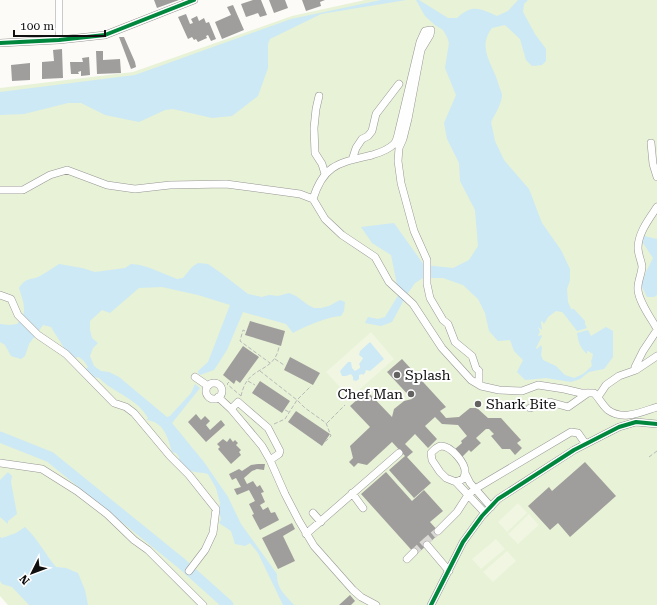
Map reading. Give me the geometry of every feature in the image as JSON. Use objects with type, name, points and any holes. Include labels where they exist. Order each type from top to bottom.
[{"type":"street","points":[[59,0],[60,40]]},
{"type":"street","points":[[0,43],[60,40],[105,35],[194,0]]},
{"type":"street","points":[[313,199],[317,187],[326,174],[339,163],[383,152],[395,144],[420,42],[425,31],[431,30],[430,35],[421,50],[408,119],[399,148],[398,161],[401,183],[416,239],[428,260],[427,284],[430,298],[443,320],[448,324],[455,342],[472,356],[476,368],[479,371],[479,384]]},
{"type":"street","points":[[352,160],[359,144],[372,131],[376,114],[400,84]]},
{"type":"street","points":[[319,96],[314,128],[315,153],[326,174]]},
{"type":"street","points":[[651,143],[653,164],[657,177]]},
{"type":"street","points":[[0,190],[23,190],[50,175],[67,170],[107,185],[135,189],[170,185],[226,184],[300,194],[313,199],[330,225],[375,257],[389,282],[413,304],[442,348],[471,380],[498,390],[522,391],[538,385],[581,393],[594,393],[608,410],[622,416],[657,407]]},
{"type":"street","points":[[636,367],[643,351],[657,329],[642,303],[638,291],[639,278],[642,269],[638,249],[640,237],[644,227],[657,207]]},
{"type":"street","points":[[0,295],[11,299],[18,315],[38,335],[66,354],[114,403],[126,407],[134,413],[170,456],[189,475],[216,509],[213,533],[205,550],[189,571]]},
{"type":"street","points":[[598,397],[606,385],[619,376],[636,370],[657,356]]},
{"type":"street","points":[[194,377],[206,385],[215,383],[220,386],[221,392],[218,397],[213,399],[208,396],[206,385]]},
{"type":"street","points":[[530,408],[550,402],[568,407],[588,393]]},
{"type":"street","points":[[218,397],[231,409],[262,446],[285,494],[314,546],[353,590],[376,605]]},
{"type":"street","points":[[231,409],[238,402],[268,428],[280,451],[279,454],[270,460]]},
{"type":"street","points":[[431,605],[463,542],[485,513],[507,492],[585,443],[618,427],[636,422],[657,424]]},
{"type":"street","points":[[438,531],[457,512],[468,495],[475,489],[572,432],[578,433],[585,443]]},
{"type":"street","points":[[485,513],[456,482],[446,478],[435,466],[431,453],[436,448],[442,446],[449,448],[463,464],[468,479],[490,508]]},
{"type":"street","points":[[306,534],[399,453]]},
{"type":"street","points":[[0,463],[42,469],[77,491],[107,514],[134,540],[148,550],[203,605]]},
{"type":"street","points":[[456,482],[463,479],[465,473]]},
{"type":"street","points":[[352,494],[363,508]]},
{"type":"street","points":[[313,513],[321,522]]},
{"type":"street","points":[[427,545],[449,571]]},
{"type":"street","points":[[407,559],[414,552]]},
{"type":"path","points":[[246,331],[243,330],[240,341],[271,364]]},
{"type":"path","points":[[229,382],[227,384],[241,396],[248,380],[271,364],[278,353],[279,347]]},
{"type":"path","points":[[274,359],[284,365]]},
{"type":"path","points":[[260,371],[305,408],[326,423],[331,436],[326,442]]},
{"type":"path","points":[[248,380],[255,385]]},
{"type":"path","points":[[268,428],[285,418],[297,400],[311,386]]},
{"type":"path","points":[[326,423],[345,405]]},
{"type":"path","points":[[649,457],[657,451]]},
{"type":"green space","points":[[365,0],[657,0],[657,605],[8,605],[0,596],[0,88],[133,72],[292,16]]},
{"type":"green space","points":[[371,332],[394,359],[350,398],[326,372]]},
{"type":"green space","points":[[518,503],[527,513],[507,532],[498,522]]},
{"type":"green space","points":[[529,514],[539,525],[518,544],[508,534]]},
{"type":"green space","points":[[496,539],[505,549],[481,569],[472,559]]},
{"type":"green space","points":[[507,551],[516,561],[493,582],[483,572]]},
{"type":"water","points":[[381,0],[406,0],[321,14],[270,39],[268,44],[268,68],[258,96],[232,116],[212,118],[173,109],[165,110],[139,122],[105,115],[81,103],[68,103],[24,114],[0,115],[0,92],[135,75],[291,19]]},
{"type":"water","points":[[416,0],[419,0],[448,18],[457,18],[472,9],[480,9],[497,16],[508,11],[518,0],[528,0],[524,4],[523,12],[535,34],[546,49],[546,61],[542,65],[532,66],[526,60],[520,39],[505,25],[492,28],[486,43],[486,50],[502,96],[491,122],[495,141],[504,160],[529,189],[542,223],[561,250],[570,269],[570,280],[567,289],[568,302],[571,309],[574,309],[585,321],[587,328],[577,331],[562,312],[556,311],[548,317],[544,324],[542,321],[541,322],[542,330],[538,327],[540,332],[538,335],[542,336],[536,348],[537,349],[541,345],[541,355],[543,360],[556,366],[565,375],[574,378],[583,374],[592,366],[591,361],[593,354],[587,351],[587,354],[581,347],[577,333],[588,330],[591,336],[606,327],[613,331],[613,357],[604,369],[589,372],[580,379],[571,382],[546,378],[525,380],[517,372],[523,360],[514,351],[510,340],[498,341],[489,331],[485,313],[478,299],[463,285],[443,278],[423,278],[415,283],[392,322],[381,326],[365,323],[368,317],[378,319],[385,317],[399,294],[391,255],[372,243],[361,227],[394,223],[424,265],[453,268],[469,260],[478,246],[475,210],[460,181],[459,163],[447,139],[444,123],[456,95],[445,68],[449,43],[443,30],[425,16]]},
{"type":"water","points":[[644,236],[657,239],[657,295],[654,297],[647,297],[642,287],[646,272],[653,258],[643,243]]},
{"type":"water","points":[[198,263],[208,264],[248,294],[262,297],[269,295],[278,296],[289,293],[314,308],[329,306],[340,300],[345,302],[344,311],[341,316],[336,316],[317,322],[293,333],[286,324],[243,312],[227,350],[214,370],[200,375],[198,371],[208,362],[230,305],[198,295],[162,287],[139,288],[110,313],[102,310],[90,321],[92,338],[98,343],[93,348],[90,356],[94,366],[101,371],[109,372],[119,377],[167,417],[170,416],[191,393],[195,384],[200,388],[172,423],[204,462],[228,497],[241,524],[277,574],[278,583],[282,591],[294,605],[283,605],[258,553],[250,543],[245,546],[235,544],[231,531],[219,523],[221,520],[219,510],[220,503],[216,488],[208,474],[190,471],[182,466],[179,457],[176,453],[172,452],[167,436],[161,427],[153,421],[147,420],[148,418],[144,411],[132,401],[99,378],[94,377],[86,369],[88,367],[84,361],[79,357],[74,358],[66,351],[51,327],[43,325],[29,344],[25,356],[21,359],[11,356],[5,345],[0,342],[0,324],[17,324],[23,316],[24,307],[19,288],[22,284],[27,280],[40,276],[59,264],[95,272],[125,268],[131,264],[140,265],[177,279],[183,278],[192,267]]},
{"type":"water","points":[[370,342],[384,359],[370,371],[366,370],[363,375],[359,375],[359,379],[356,381],[353,380],[351,374],[342,376],[340,371],[348,362],[351,362],[352,368],[355,371],[360,368],[359,364],[363,358],[359,355],[360,351]]},
{"type":"water","points":[[8,472],[12,476],[11,482],[17,514],[8,521],[8,524],[0,517],[0,480]]},
{"type":"water","points":[[25,527],[34,536],[56,567],[66,568],[78,573],[85,590],[88,605],[29,605],[12,587],[2,584],[0,581],[0,537],[2,538],[16,533]]},
{"type":"building","points":[[154,0],[179,0],[157,8]]},
{"type":"building","points":[[253,0],[261,0],[267,15],[260,17],[258,13],[246,17],[241,4]]},
{"type":"building","points":[[269,0],[285,0],[288,8],[274,13]]},
{"type":"building","points":[[302,0],[325,0],[320,2],[321,6],[306,11]]},
{"type":"building","points":[[233,5],[244,30],[222,39],[215,22],[231,15],[227,7]]},
{"type":"building","points":[[186,14],[190,24],[193,23],[191,19],[197,16],[199,21],[204,18],[206,23],[209,22],[216,39],[211,41],[208,35],[206,36],[207,38],[198,42],[192,37],[188,39],[178,17]]},
{"type":"building","points":[[119,37],[124,37],[136,67],[131,69]]},
{"type":"building","points":[[62,49],[63,78],[42,79],[42,62],[54,61],[53,50]]},
{"type":"building","points":[[96,51],[103,51],[103,60],[120,59],[121,73],[97,74]]},
{"type":"building","points":[[89,57],[90,75],[81,76],[81,71],[78,72],[79,74],[71,74],[70,62],[83,62],[82,58]]},
{"type":"building","points":[[30,63],[30,80],[12,81],[11,65]]},
{"type":"building","points":[[250,321],[285,331],[281,346],[245,335]]},
{"type":"building","points":[[243,346],[259,357],[240,383],[236,380],[234,384],[223,375]]},
{"type":"building","points":[[290,357],[320,373],[313,385],[284,370]]},
{"type":"building","points":[[402,359],[446,407],[440,411],[446,418],[459,417],[470,408],[477,408],[488,418],[501,418],[521,440],[517,443],[522,448],[515,455],[510,449],[502,449],[491,436],[494,434],[489,429],[486,429],[476,438],[481,443],[471,452],[469,450],[462,457],[455,449],[467,436],[458,425],[442,424],[435,417],[425,426],[437,439],[428,448],[415,434],[405,444],[413,452],[407,457],[431,483],[414,498],[389,470],[405,456],[392,442],[367,465],[358,463],[354,467],[349,462],[353,458],[350,446],[370,427],[350,406],[367,391],[392,417],[394,409],[404,401],[412,399],[387,372]]},
{"type":"building","points":[[260,381],[290,401],[282,413],[252,393]]},
{"type":"building","points":[[296,411],[330,434],[322,446],[288,422]]},
{"type":"building","points":[[196,414],[201,420],[205,416],[210,421],[206,425],[210,430],[221,420],[225,425],[206,442],[188,422]]},
{"type":"building","points":[[230,438],[233,442],[235,440],[238,443],[236,445],[241,450],[239,452],[241,455],[231,464],[218,449],[220,447],[217,444],[223,439],[227,442]]},
{"type":"building","points":[[585,462],[616,496],[570,537],[558,523],[550,530],[528,506],[549,487],[552,491]]},
{"type":"building","points":[[265,464],[264,470],[257,469],[252,471],[244,478],[247,484],[253,481],[257,487],[260,485],[264,492],[261,493],[265,502],[260,505],[263,510],[268,507],[271,513],[275,512],[279,520],[260,530],[252,515],[254,514],[249,504],[255,501],[249,490],[237,495],[234,489],[241,487],[236,478],[232,480],[229,474],[239,469],[242,471],[251,465]]},
{"type":"building","points":[[386,472],[412,501],[424,490],[443,511],[430,522],[440,533],[416,555],[361,494]]},
{"type":"building","points":[[292,523],[295,529],[283,536],[295,561],[278,569],[262,538]]},
{"type":"building","points":[[350,595],[355,601],[351,605],[339,605]]},
{"type":"waterway","points":[[0,437],[50,457],[181,563],[228,605]]},
{"type":"tunnel","points":[[425,542],[438,531]]},
{"type":"tunnel","points":[[414,552],[425,542],[427,545]]},
{"type":"cycle path","points":[[0,43],[59,40],[105,35],[194,0]]},
{"type":"cycle path","points":[[431,605],[463,542],[482,516],[498,499],[574,450],[619,427],[636,422],[657,424]]},
{"type":"place","name":"Splash","points":[[397,375]]},
{"type":"place","name":"Chef Man","points":[[411,394]]},
{"type":"place","name":"Shark Bite","points":[[478,404]]}]
